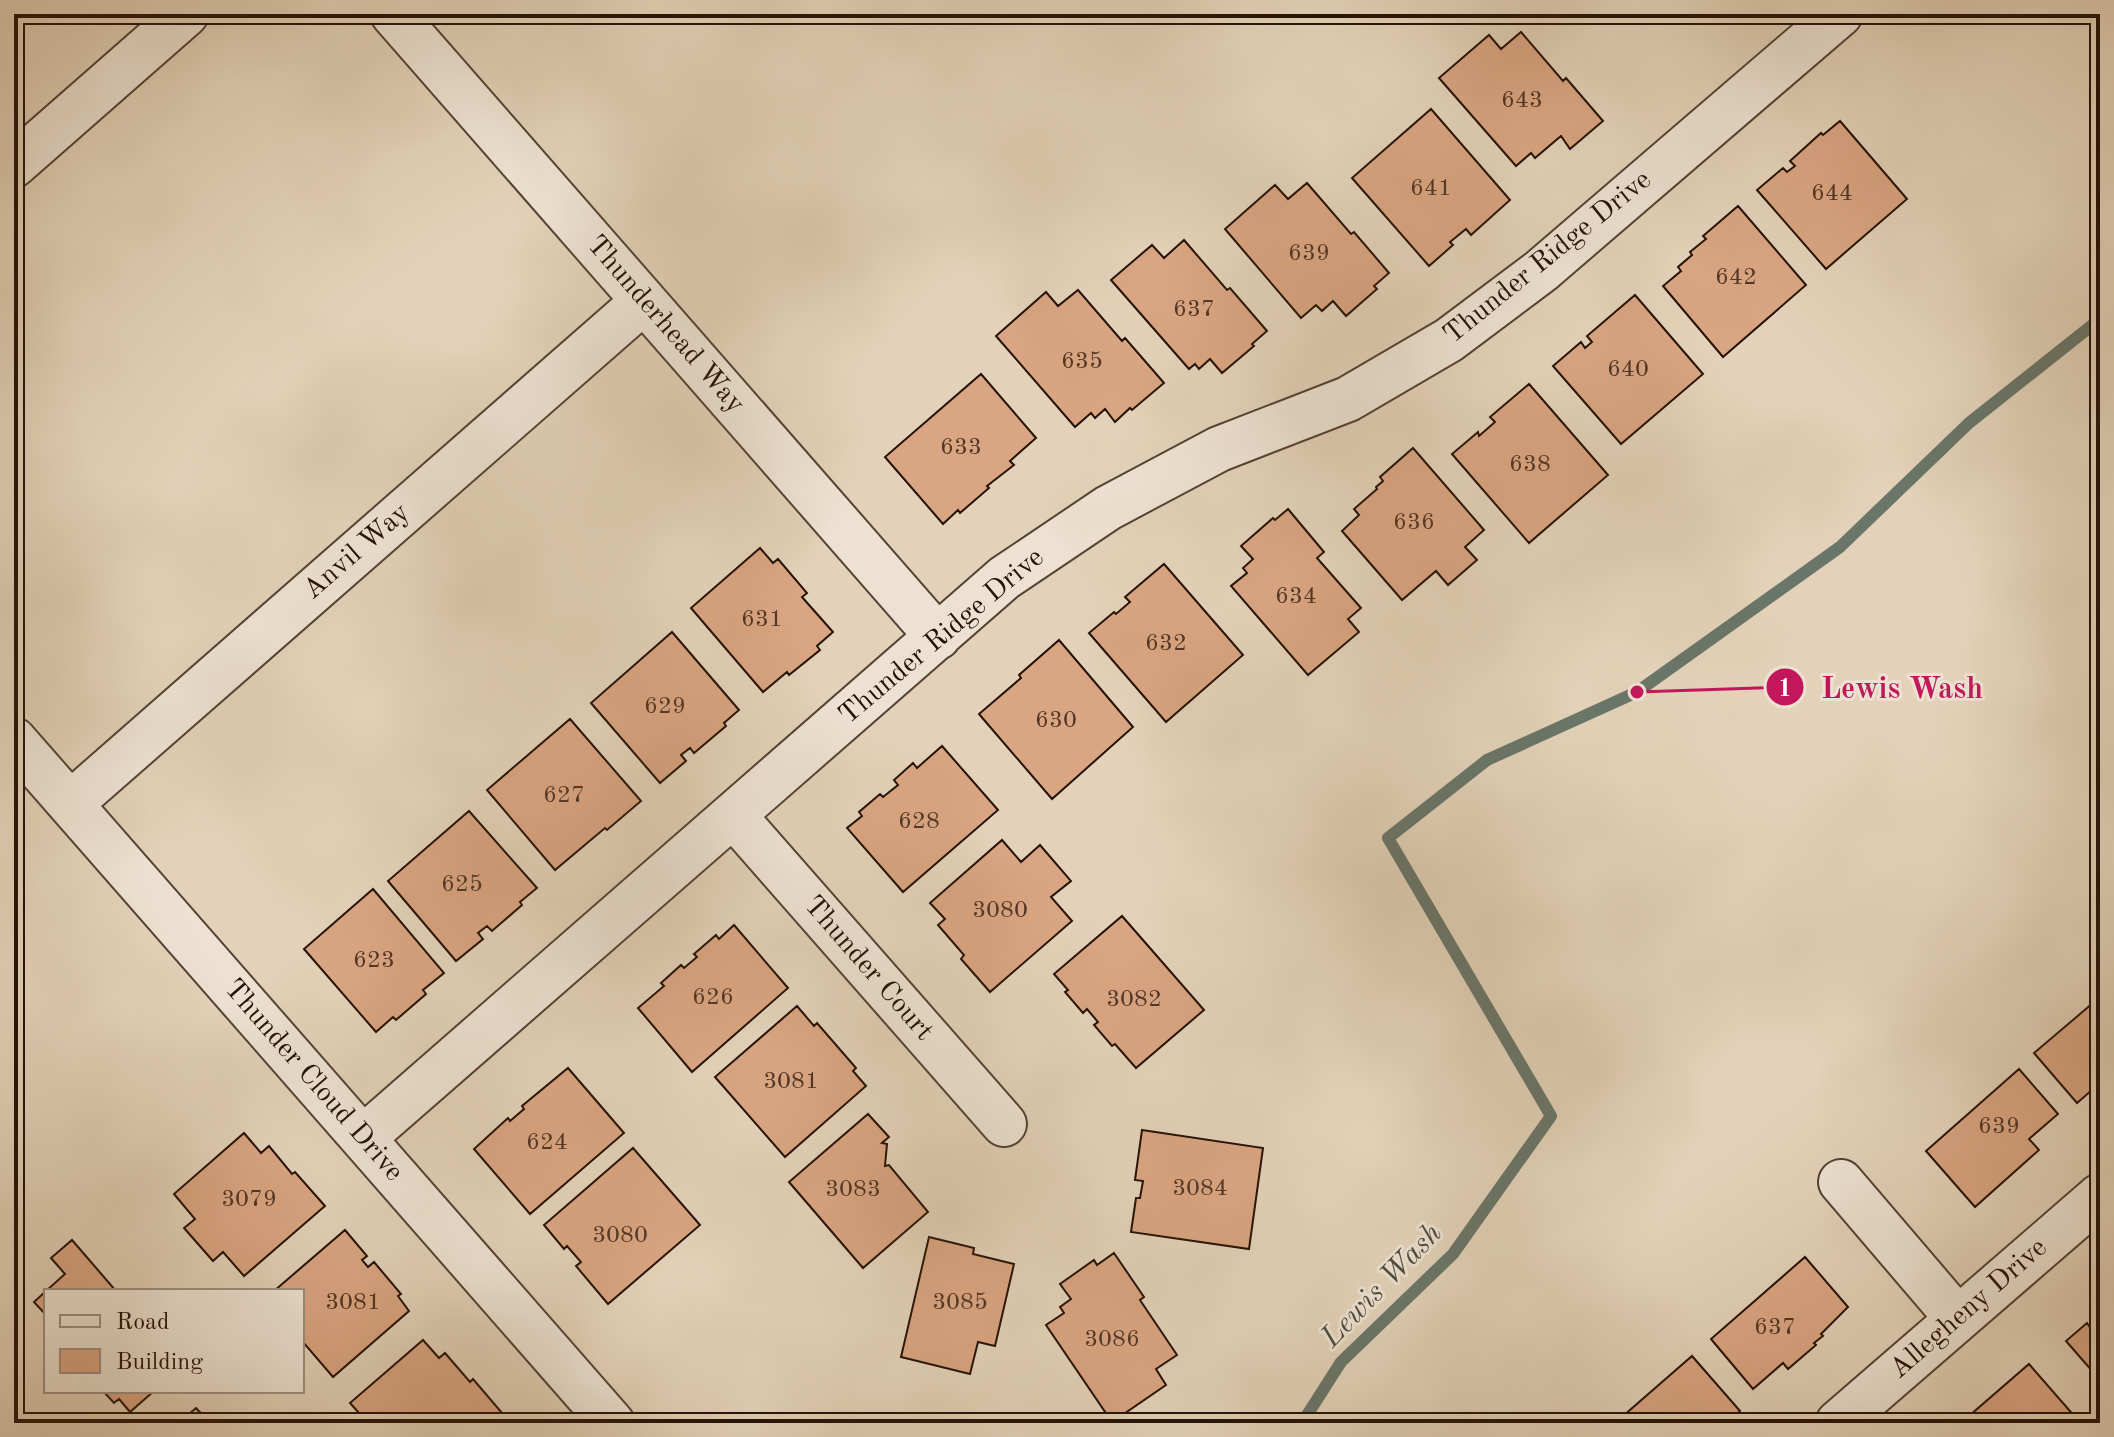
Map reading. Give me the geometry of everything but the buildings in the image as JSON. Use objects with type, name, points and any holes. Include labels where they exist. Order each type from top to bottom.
[{"type":"street","points":[[14,165],[186,14]]},
{"type":"street","name":"Thunderhead Way","points":[[393,14],[938,637]]},
{"type":"street","name":"Thunder Ridge Drive","points":[[363,1138],[1004,578],[1108,508],[1219,449],[1348,399],[1449,340],[1541,271],[1840,14]]},
{"type":"street","name":"Anvil Way","points":[[70,804],[644,301]]},
{"type":"street","name":"Thunder Cloud Drive","points":[[14,740],[612,1423]]},
{"type":"street","name":"Thunder Court","points":[[733,815],[1004,1124]]},
{"type":"street","points":[[1841,1182],[1958,1319]]},
{"type":"street","name":"Allegheny Drive","points":[[1838,1423],[2100,1196]]},
{"type":"waterway","name":"Lewis Wash","points":[[1302,1423],[1341,1362],[1453,1254],[1551,1116],[1388,838],[1487,760],[1637,692],[1840,547],[1969,423],[2100,319]]},
{"type":"place","name":"Lewis Wash","points":[[1637,692]]}]
